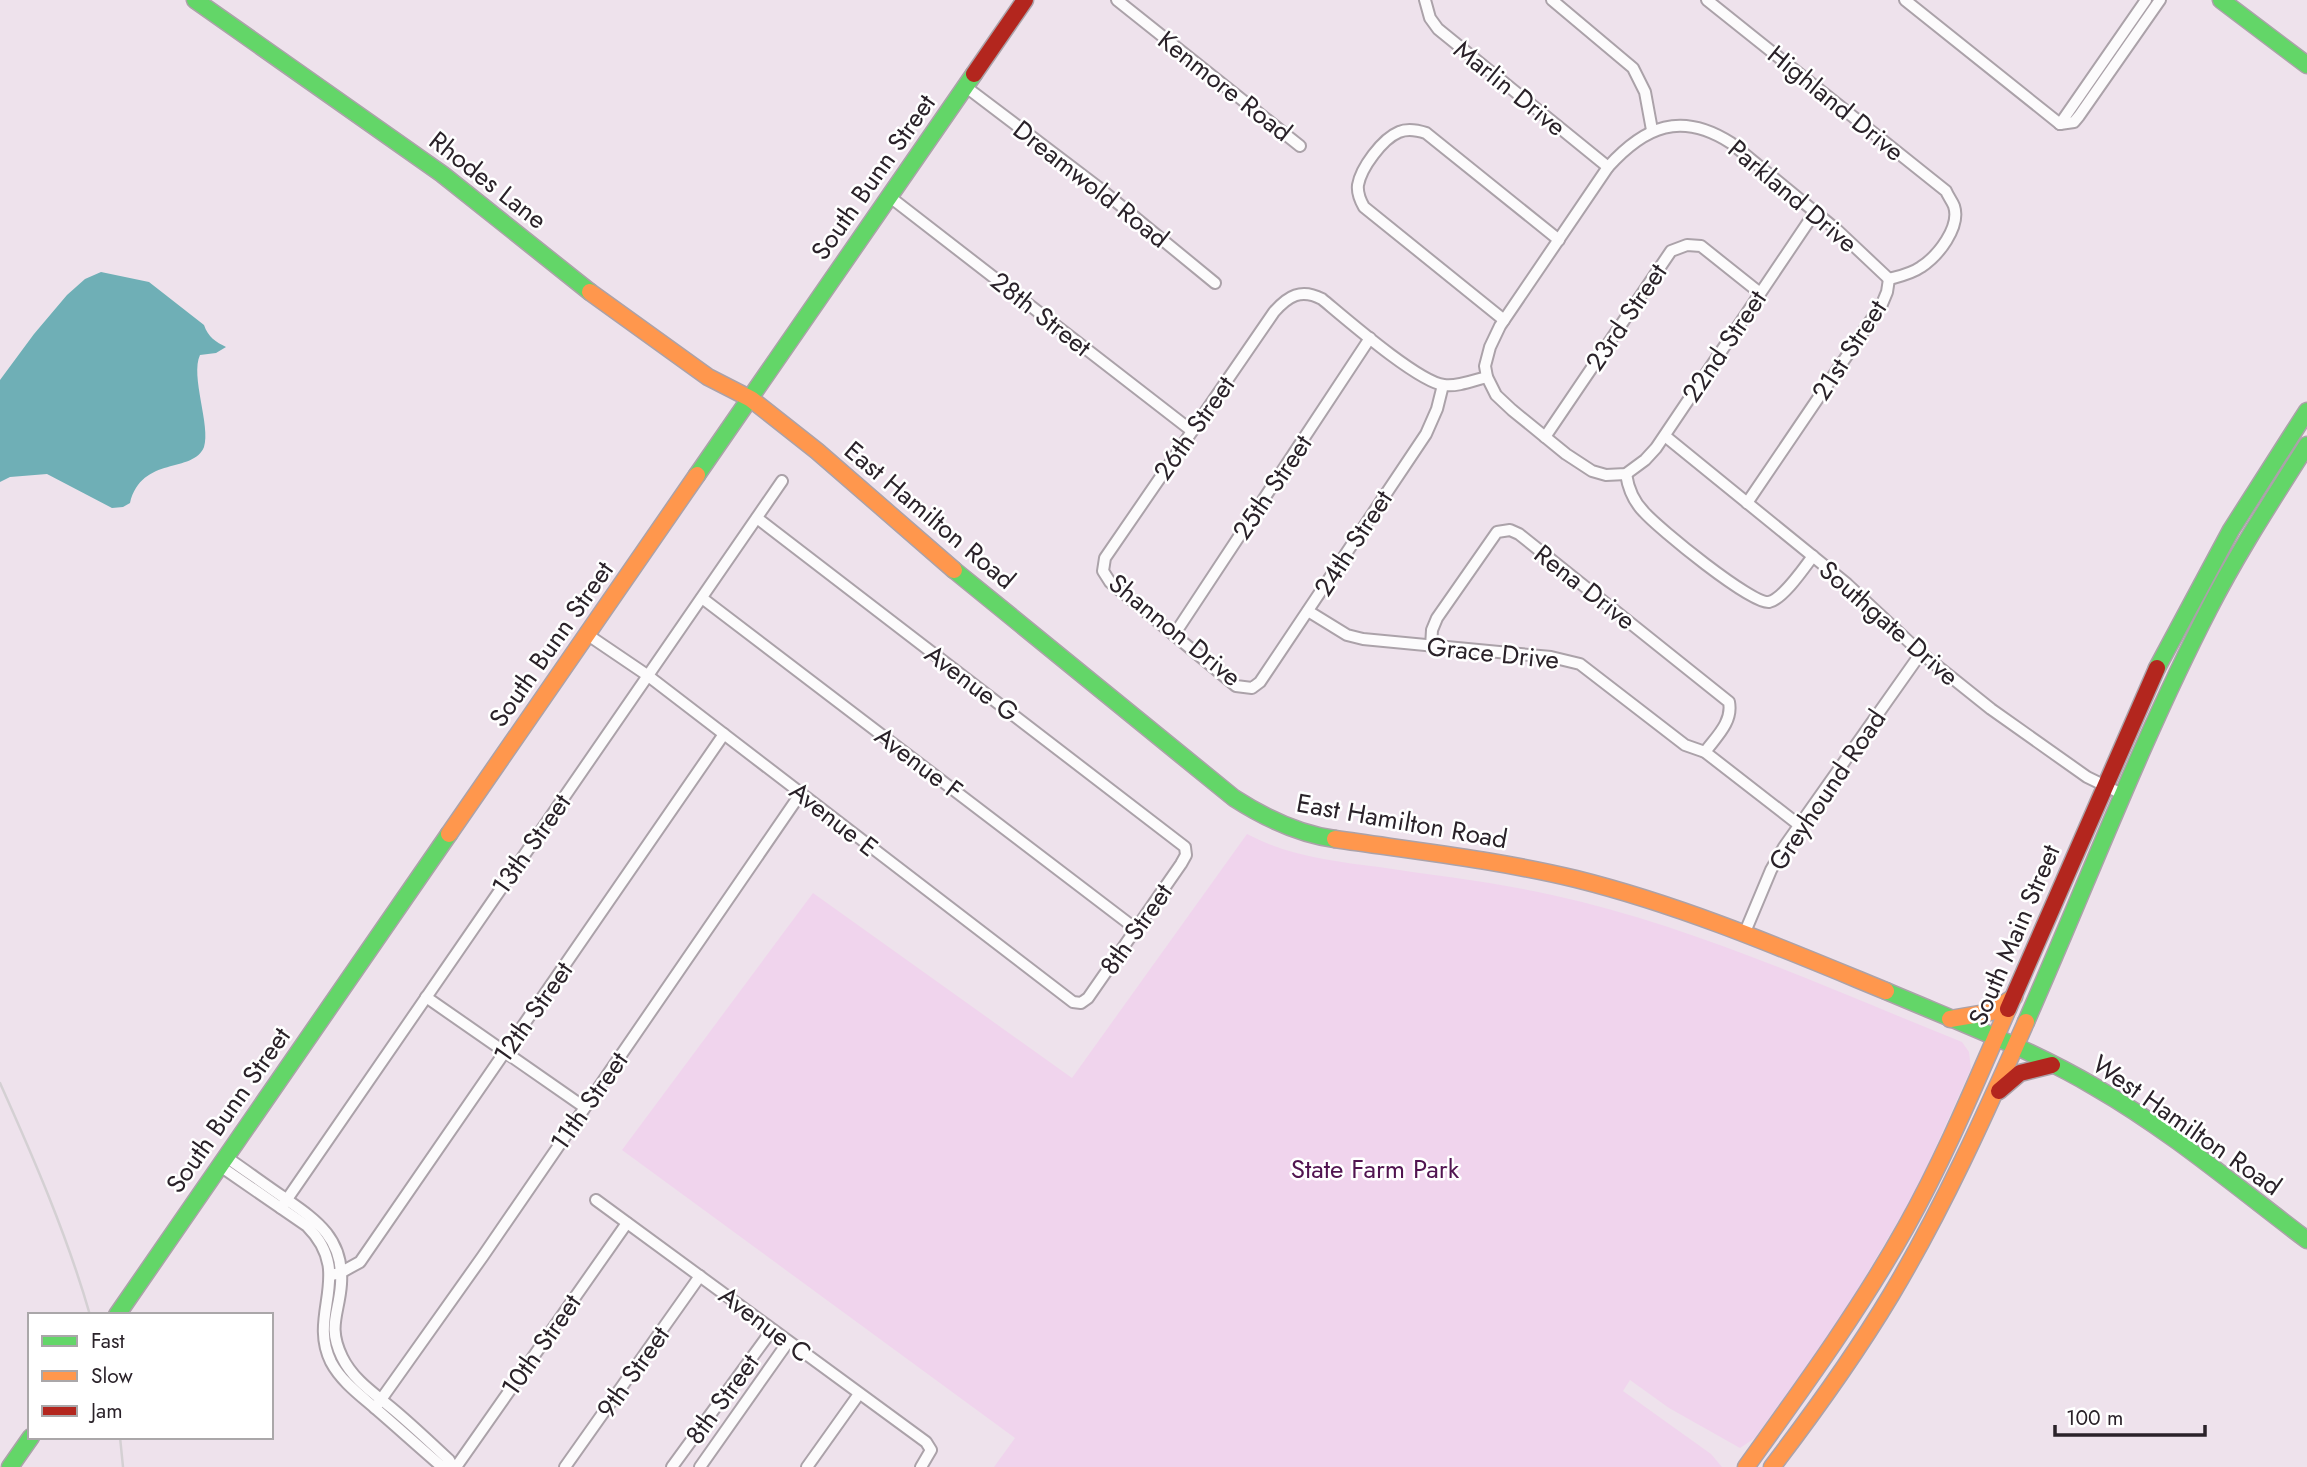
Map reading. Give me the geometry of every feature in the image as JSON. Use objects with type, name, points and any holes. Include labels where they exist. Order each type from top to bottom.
[{"type":"main road","name":"Rhodes Lane","points":[[195,0],[493,213],[647,335],[708,377],[751,399]]},
{"type":"main road","name":"South Bunn Street","points":[[118,1313],[1025,0]]},
{"type":"main road","points":[[2221,0],[2307,65]]},
{"type":"main road","name":"East Hamilton Road","points":[[751,399],[1173,750],[1260,815],[1321,837],[1503,864],[1575,879],[1648,899],[1745,932],[1997,1038]]},
{"type":"main road","name":"South Main Street","points":[[1746,1467],[1828,1353],[1887,1260],[1943,1156],[1997,1038],[2149,683],[2199,587],[2256,489],[2307,411]]},
{"type":"main road","name":"South Main Street","points":[[1772,1467],[1830,1387],[1890,1296],[1942,1202],[1996,1093],[2161,708],[2209,608],[2247,540],[2307,445]]},
{"type":"main road","points":[[1950,1019],[1991,1012],[2014,997]]},
{"type":"main road","name":"West Hamilton Road","points":[[1997,1038],[2105,1092],[2154,1125],[2307,1240]]},
{"type":"main road","points":[[1996,1093],[2020,1073],[2052,1065]]},
{"type":"main road","points":[[10,1467],[30,1439]]},
{"type":"street","name":"Kenmore Road","points":[[1117,0],[1300,146]]},
{"type":"street","name":"Marlin Drive","points":[[1425,0],[1430,18],[1438,29],[1608,167]]},
{"type":"street","points":[[1552,0],[1633,68],[1645,92],[1652,130],[1623,151],[1608,167],[1504,320],[1490,347],[1485,366],[1487,377],[1496,395],[1566,454],[1592,471],[1606,475],[1626,474],[1628,486],[1642,511],[1740,590],[1761,602],[1771,602],[1779,597],[1813,556]]},
{"type":"street","name":"Highland Drive","points":[[1707,0],[1931,178],[1945,191],[1955,212]]},
{"type":"street","points":[[1905,0],[2060,124],[2074,122],[2079,116],[2160,0]]},
{"type":"street","points":[[2060,124],[2146,0]]},
{"type":"street","name":"Dreamwold Road","points":[[966,86],[1098,187],[1215,284]]},
{"type":"street","name":"Parkland Drive","points":[[1652,130],[1684,125],[1720,136],[1815,212],[1889,279]]},
{"type":"street","points":[[1504,320],[1364,207],[1358,194],[1359,184],[1384,142],[1399,132],[1412,130],[1426,133],[1559,240]]},
{"type":"street","name":"28th Street","points":[[890,197],[1192,431]]},
{"type":"street","name":"22nd Street","points":[[1626,474],[1645,460],[1665,436],[1815,212]]},
{"type":"street","name":"21st Street","points":[[1747,503],[1882,304],[1889,279],[1911,272],[1928,261],[1949,235],[1955,212]]},
{"type":"street","name":"23rd Street","points":[[1545,437],[1671,251],[1687,246],[1701,246],[1760,293]]},
{"type":"street","name":"26th Street","points":[[1103,571],[1105,558],[1285,299],[1296,294],[1306,294],[1322,299],[1370,338]]},
{"type":"street","points":[[1370,338],[1411,369],[1443,385],[1487,377]]},
{"type":"street","name":"25th Street","points":[[1174,635],[1370,338]]},
{"type":"street","name":"24th Street","points":[[1247,689],[1260,682],[1426,434],[1437,409],[1443,385]]},
{"type":"street","name":"Southgate Drive","points":[[1665,436],[1871,605],[1921,653],[2039,744],[2087,777],[2124,795]]},
{"type":"street","name":"13th Street","points":[[284,1204],[782,481]]},
{"type":"street","name":"Avenue G","points":[[757,518],[1059,749],[1186,850]]},
{"type":"street","name":"Rena Drive","points":[[1431,647],[1432,630],[1444,606],[1497,532],[1510,530],[1519,534],[1729,702],[1731,711],[1728,721],[1705,752]]},
{"type":"street","name":"Shannon Drive","points":[[1103,571],[1110,582],[1236,686],[1247,689]]},
{"type":"street","name":"Avenue F","points":[[702,598],[1136,929]]},
{"type":"street","name":"Grace Drive","points":[[1308,611],[1347,635],[1363,639],[1551,657],[1580,664],[1685,745],[1705,752],[1799,825]]},
{"type":"street","name":"Avenue E","points":[[588,635],[647,675],[1073,1002],[1080,1004]]},
{"type":"street","name":"Greyhound Road","points":[[1745,932],[1771,870],[1799,825],[1921,653]]},
{"type":"street","name":"12th Street","points":[[335,1274],[360,1262],[724,734]]},
{"type":"street","name":"11th Street","points":[[378,1403],[483,1256],[801,793]]},
{"type":"street","name":"8th Street","points":[[1080,1004],[1088,998],[1181,864],[1186,850]]},
{"type":"street","points":[[426,997],[584,1107]]},
{"type":"street","points":[[223,1161],[284,1204],[319,1239],[335,1274],[323,1326],[327,1350],[340,1375],[352,1389],[378,1403],[449,1460],[454,1467]]},
{"type":"street","name":"Avenue C","points":[[596,1200],[926,1442],[931,1450],[921,1467]]},
{"type":"street","name":"10th Street","points":[[454,1467],[627,1223]]},
{"type":"street","name":"9th Street","points":[[565,1467],[700,1276]]},
{"type":"street","name":"8th Street","points":[[672,1467],[772,1330]]},
{"type":"street","name":"8th Street","points":[[700,1467],[788,1342]]},
{"type":"street","points":[[807,1467],[859,1394]]},
{"type":"street","points":[[378,1403],[440,1465],[447,1467]]},
{"type":"green space","name":"State Farm Park","points":[[1247,834],[1279,848],[1311,856],[1509,886],[1657,923],[1760,960],[1962,1042],[1969,1052],[1971,1069],[1917,1189],[1838,1323],[1755,1438],[1740,1448],[1669,1408],[1630,1380],[1623,1391],[1711,1454],[1722,1467],[994,1467],[1015,1438],[622,1150],[813,893],[1072,1078]]},
{"type":"water","points":[[101,272],[149,282],[204,325],[213,339],[226,347],[216,353],[200,355],[198,364],[197,375],[205,427],[204,447],[198,455],[189,460],[156,471],[145,478],[136,488],[130,503],[112,508],[47,474],[10,477],[0,482],[0,380],[67,295],[85,279]]},
{"type":"railway","points":[[0,1083],[60,1226],[89,1313]]},
{"type":"railway","points":[[120,1439],[123,1467]]},
{"type":"traffic: fast","points":[[195,0],[442,174],[590,292]]},
{"type":"traffic: fast","points":[[2221,0],[2307,65]]},
{"type":"traffic: fast","points":[[697,475],[974,74]]},
{"type":"traffic: fast","points":[[2157,668],[2231,530],[2307,411]]},
{"type":"traffic: fast","points":[[2026,1022],[2137,762],[2184,660],[2232,567],[2307,445]]},
{"type":"traffic: fast","points":[[954,570],[1234,798],[1282,824],[1335,839]]},
{"type":"traffic: fast","points":[[118,1313],[449,834]]},
{"type":"traffic: fast","points":[[1886,991],[2018,1047],[2095,1087],[2177,1141],[2307,1240]]},
{"type":"traffic: fast","points":[[10,1467],[30,1439]]},
{"type":"traffic: slow","points":[[590,292],[708,377],[751,399],[817,451],[954,570]]},
{"type":"traffic: slow","points":[[449,834],[697,475]]},
{"type":"traffic: slow","points":[[1335,839],[1516,866],[1616,890],[1733,929],[1886,991]]},
{"type":"traffic: slow","points":[[1950,1019],[1991,1012],[2014,997]]},
{"type":"traffic: slow","points":[[1746,1467],[1809,1379],[1906,1227],[1947,1147],[2008,1009]]},
{"type":"traffic: slow","points":[[1772,1467],[1849,1361],[1910,1262],[1963,1161],[2026,1022]]},
{"type":"traffic: jam","points":[[974,74],[1025,0]]},
{"type":"traffic: jam","points":[[2008,1009],[2157,668]]},
{"type":"traffic: jam","points":[[1999,1091],[2020,1073],[2052,1065]]}]
